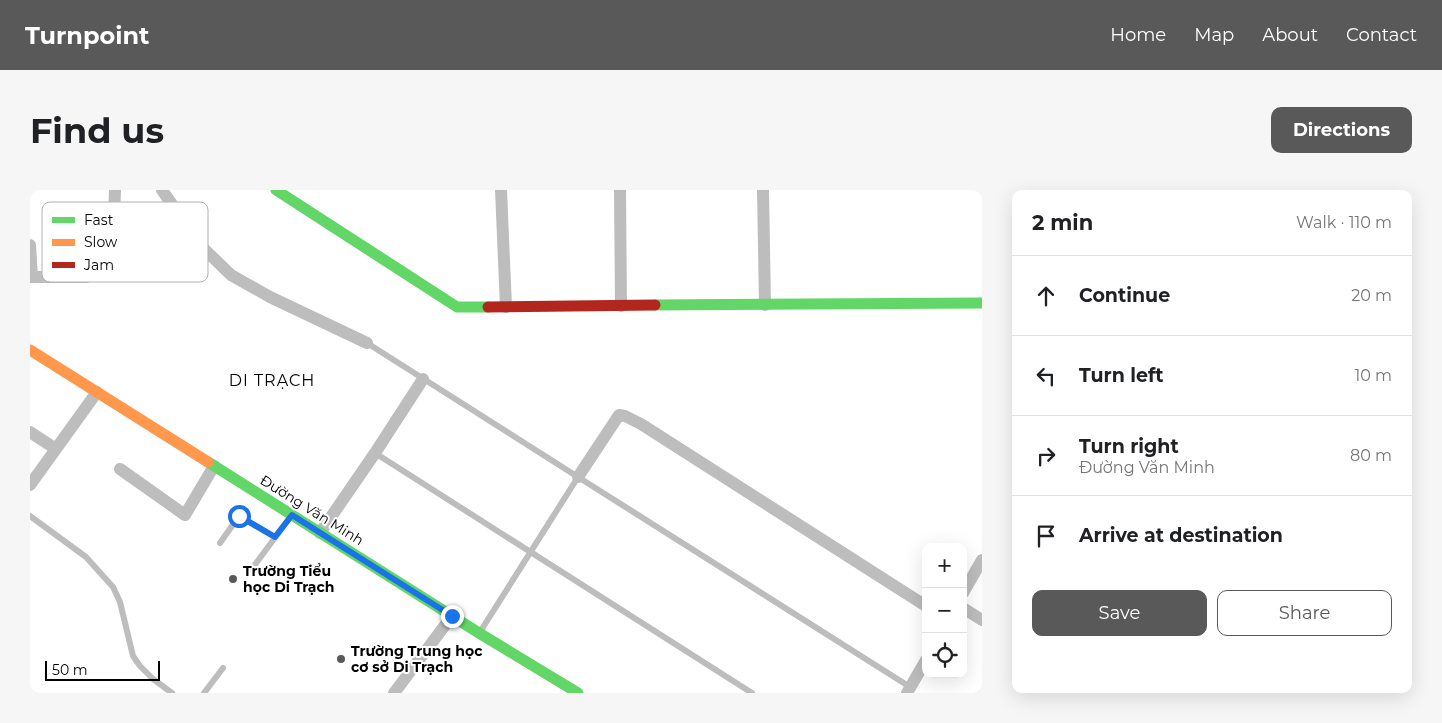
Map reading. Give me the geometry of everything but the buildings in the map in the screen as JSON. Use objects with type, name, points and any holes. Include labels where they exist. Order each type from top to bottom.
[{"type":"street","points":[[162,190],[170,202]]},
{"type":"street","points":[[276,190],[457,307],[982,303]]},
{"type":"street","points":[[501,190],[506,307]]},
{"type":"street","points":[[620,190],[621,306]]},
{"type":"street","points":[[763,190],[765,305]]},
{"type":"street","points":[[30,245],[31,277]]},
{"type":"street","points":[[208,253],[231,275],[270,297],[367,343]]},
{"type":"street","name":"Đường Văn Minh","points":[[30,350],[479,633],[578,693]]},
{"type":"street","points":[[320,532],[375,453],[423,379]]},
{"type":"street","points":[[30,485],[97,392]]},
{"type":"street","points":[[578,477],[619,415],[625,416],[641,424],[922,603]]},
{"type":"street","points":[[30,432],[56,449]]},
{"type":"street","points":[[120,469],[185,515],[214,466]]},
{"type":"street","points":[[966,588],[982,560]]},
{"type":"street","points":[[967,611],[982,620]]},
{"type":"street","points":[[394,693],[452,616]]},
{"type":"street","points":[[909,690],[922,667]]},
{"type":"lane","points":[[367,343],[909,690]]},
{"type":"lane","points":[[375,453],[752,693]]},
{"type":"lane","points":[[479,633],[578,477]]},
{"type":"lane","points":[[251,570],[292,515]]},
{"type":"lane","points":[[30,516],[86,557],[113,587],[120,602],[133,656],[140,666],[172,693]]},
{"type":"lane","points":[[220,543],[239,516],[275,537]]},
{"type":"lane","points":[[204,693],[223,668]]},
{"type":"traffic: fast","points":[[276,190],[457,307],[488,307]]},
{"type":"traffic: fast","points":[[655,305],[982,303]]},
{"type":"traffic: fast","points":[[208,462],[479,633],[578,693]]},
{"type":"traffic: slow","points":[[30,350],[208,462]]},
{"type":"traffic: jam","points":[[488,307],[655,305]]},
{"type":"place","name":"Trường Tiểu học Di Trạch","points":[[233,579]]},
{"type":"place","name":"Trường Trung học cơ sở Di Trạch","points":[[341,659]]},
{"type":"district","name":"DI TRẠCH","points":[[272,380]]},
{"type":"route","points":[[239,516],[275,537],[292,515],[452,616]]}]
